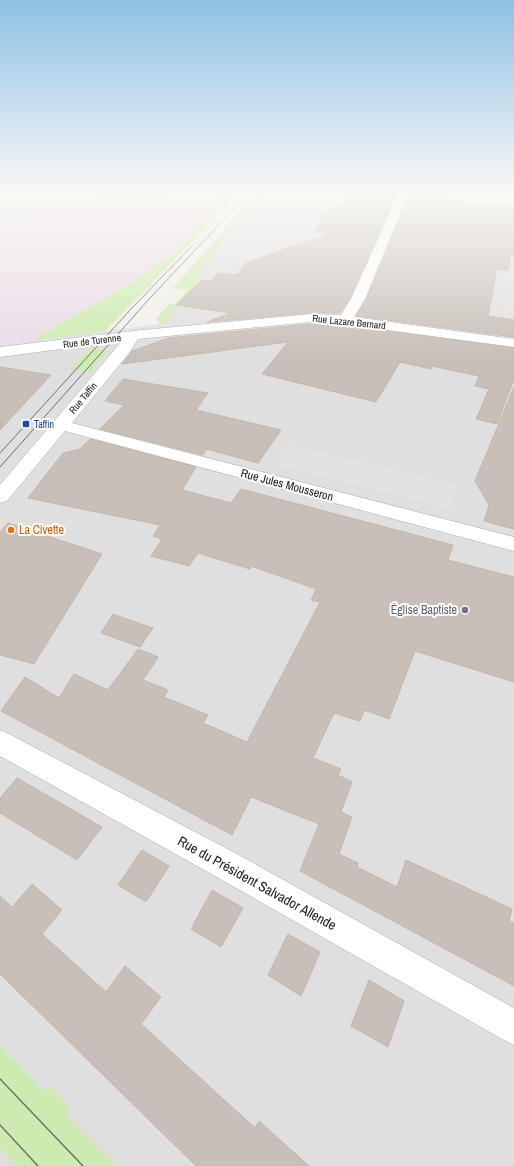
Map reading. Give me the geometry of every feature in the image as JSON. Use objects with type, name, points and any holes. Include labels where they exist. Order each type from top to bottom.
[{"type":"street","points":[[346,320],[358,299],[379,249]]},
{"type":"street","name":"Rue Lazare Bernard","points":[[184,330],[305,318],[346,320],[514,343]]},
{"type":"street","name":"Rue de Turenne","points":[[0,352],[184,330]]},
{"type":"street","name":"Rue Taffin","points":[[0,497],[124,350],[134,335]]},
{"type":"street","name":"Rue Jules Mousseron","points":[[61,425],[514,544]]},
{"type":"street","name":"Rue du Président Salvador Allende","points":[[0,742],[240,873],[514,1027]]},
{"type":"shaded area","points":[[0,249],[175,249],[136,279],[31,341],[0,345]]},
{"type":"shaded area","points":[[218,249],[514,249],[514,1166],[0,1166],[0,345],[167,323],[172,313],[192,290],[206,263]]},
{"type":"shaded area","points":[[290,445],[458,485],[450,509],[277,465]]},
{"type":"green space","points":[[175,249],[185,249],[105,331],[31,341],[136,279]]},
{"type":"green space","points":[[207,249],[218,249],[206,263],[192,290],[172,313],[167,323],[160,324],[156,319],[169,304],[174,305],[187,290],[173,288]]},
{"type":"green space","points":[[90,348],[107,351],[89,372],[71,369]]},
{"type":"green space","points":[[0,1047],[44,1092],[48,1085],[70,1107],[65,1114],[116,1166],[17,1166],[0,1148]]},
{"type":"building","points":[[284,249],[372,249],[350,298],[340,313],[310,313],[207,322],[231,313],[176,305],[202,280],[211,281],[218,273],[237,275],[246,263]]},
{"type":"building","points":[[387,249],[514,249],[514,255],[511,254],[508,270],[497,269],[488,316],[514,320],[514,337],[356,316],[366,300]]},
{"type":"building","points":[[310,324],[335,324],[514,348],[514,379],[497,424],[476,419],[489,389],[475,386],[479,376],[432,366],[431,369],[400,362],[376,402],[262,374],[288,342],[122,364],[132,351],[168,338]]},
{"type":"building","points":[[0,367],[51,375],[0,430]]},
{"type":"building","points":[[123,379],[208,393],[196,410],[281,430],[258,463],[206,449],[203,455],[100,429],[124,405],[105,401]]},
{"type":"building","points":[[514,387],[514,529],[484,521],[489,505],[475,481]]},
{"type":"building","points":[[90,439],[196,467],[182,490],[231,503],[241,489],[453,545],[448,560],[514,577],[514,682],[415,651],[389,719],[364,710],[360,721],[334,713],[313,758],[341,769],[338,775],[352,782],[341,812],[352,817],[339,854],[358,863],[357,867],[397,887],[406,860],[512,909],[509,921],[514,923],[514,986],[300,871],[319,824],[251,797],[232,835],[1,711],[25,677],[59,698],[74,674],[108,690],[138,649],[158,657],[143,680],[168,690],[164,697],[208,715],[203,723],[247,742],[320,602],[311,600],[316,589],[251,566],[250,569],[198,553],[189,566],[151,556],[162,539],[153,536],[160,525],[28,498],[63,453],[80,449]]},
{"type":"building","points":[[8,523],[102,554],[34,664],[0,655],[0,532]]},
{"type":"building","points":[[113,614],[153,628],[140,647],[101,633]]},
{"type":"building","points":[[17,778],[102,827],[77,860],[0,813],[0,798]]},
{"type":"building","points":[[142,850],[169,866],[146,902],[118,885]]},
{"type":"building","points":[[32,884],[62,910],[42,934],[106,992],[125,966],[161,997],[141,1024],[255,1128],[259,1121],[309,1166],[196,1166],[0,974],[0,896],[12,907]]},
{"type":"building","points":[[212,890],[243,908],[221,947],[191,929]]},
{"type":"building","points":[[288,934],[320,952],[301,996],[268,975]]},
{"type":"building","points":[[369,980],[404,1001],[388,1047],[351,1026]]},
{"type":"tram line","points":[[0,453],[131,309],[189,249]]},
{"type":"tram line","points":[[0,467],[150,298],[196,249]]},
{"type":"tram line","points":[[0,1079],[83,1166]]},
{"type":"tram line","points":[[0,1125],[38,1166]]},
{"type":"place","name":"Taffin","points":[[26,424]]},
{"type":"place","name":"La Civette","points":[[11,530]]},
{"type":"place","name":"Église Baptiste","points":[[465,610]]}]
